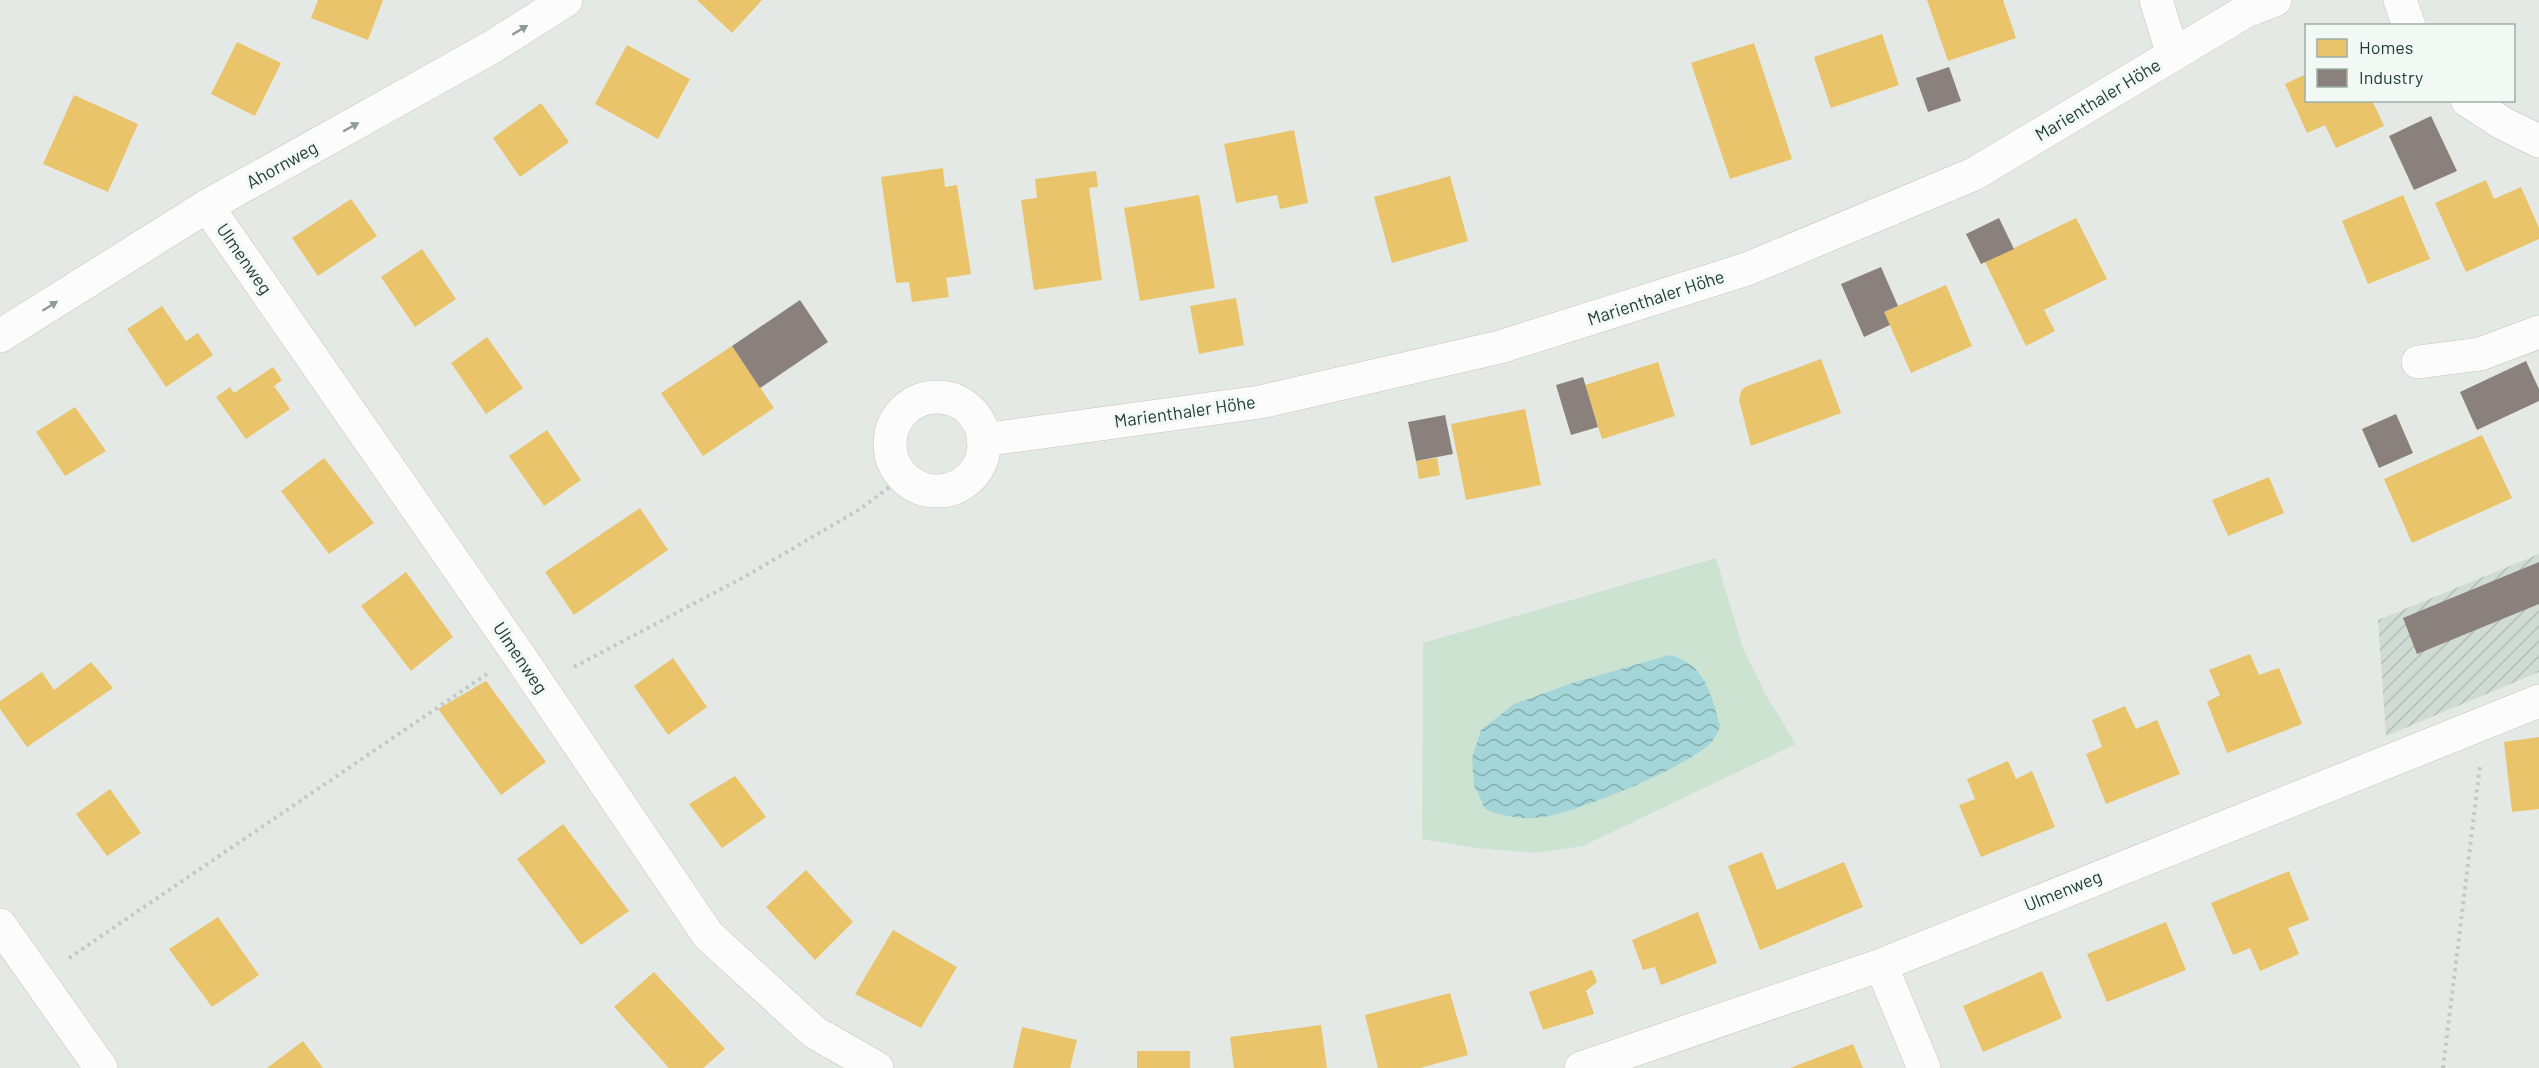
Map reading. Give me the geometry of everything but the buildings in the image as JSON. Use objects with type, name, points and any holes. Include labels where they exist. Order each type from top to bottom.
[{"type":"street","name":"Ahornweg","points":[[0,336],[207,206],[462,64],[566,0]]},
{"type":"street","points":[[2156,0],[2173,55]]},
{"type":"street","name":"Marienthaler Höhe","points":[[983,440],[1283,397],[1500,347],[1747,269],[1974,174],[2246,11],[2275,0]]},
{"type":"street","points":[[2400,0],[2408,24]]},
{"type":"street","points":[[2470,102],[2502,123],[2539,141]]},
{"type":"street","name":"Ulmenweg","points":[[207,206],[518,654],[708,935],[814,1032],[877,1068]]},
{"type":"street","points":[[2418,362],[2480,354],[2539,332]]},
{"type":"street","points":[[941,397],[957,402],[970,411],[980,424],[983,440],[982,456],[975,471],[963,482],[948,490],[932,491],[916,487],[903,477],[894,464],[890,448],[891,431],[898,417],[910,405],[925,399],[941,397]]},
{"type":"street","name":"Ulmenweg","points":[[1581,1068],[1881,965],[2539,701]]},
{"type":"street","points":[[0,925],[101,1068]]},
{"type":"street","points":[[1881,965],[1924,1068]]},
{"type":"path","points":[[540,687],[559,674],[746,576],[860,509],[903,477]]},
{"type":"path","points":[[39,979],[518,654]]},
{"type":"path","points":[[2443,1068],[2486,721]]},
{"type":"shaded area","points":[[2539,554],[2539,672],[2386,736],[2378,620]]},
{"type":"green space","points":[[1716,558],[1743,648],[1767,697],[1796,744],[1583,846],[1535,853],[1477,848],[1422,839],[1423,643]]},
{"type":"water","points":[[1669,655],[1691,665],[1699,673],[1713,703],[1720,726],[1714,739],[1703,750],[1661,774],[1634,786],[1560,813],[1544,817],[1521,818],[1485,809],[1474,785],[1472,758],[1481,730],[1514,704],[1572,683]]}]
